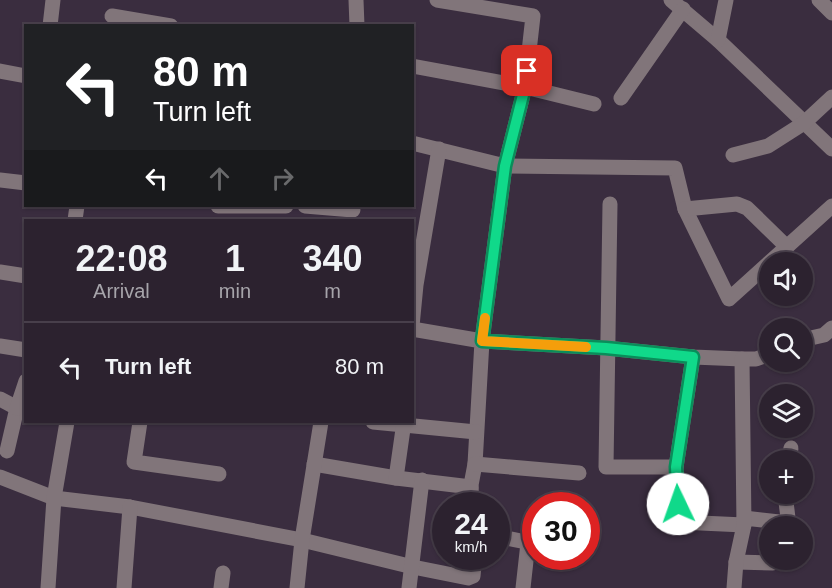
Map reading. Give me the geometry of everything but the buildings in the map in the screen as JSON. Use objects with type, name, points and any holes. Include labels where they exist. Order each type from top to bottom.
[{"type":"street","points":[[50,24],[53,0]]},
{"type":"street","points":[[115,0],[112,21],[147,24]]},
{"type":"street","points":[[356,0],[357,24]]},
{"type":"street","points":[[437,0],[533,16],[525,87],[505,166],[482,341],[471,492]]},
{"type":"street","points":[[718,40],[726,0]]},
{"type":"street","points":[[819,0],[832,13]]},
{"type":"street","points":[[621,98],[677,5],[718,40],[832,149]]},
{"type":"street","points":[[414,66],[525,87],[594,104]]},
{"type":"street","points":[[0,71],[24,76]]},
{"type":"street","points":[[733,155],[768,146],[804,123],[832,97]]},
{"type":"street","points":[[414,143],[505,166],[675,168],[685,209],[729,298],[832,206]]},
{"type":"street","points":[[414,306],[439,150]]},
{"type":"street","points":[[0,180],[24,183]]},
{"type":"street","points":[[610,204],[606,348],[606,467],[676,467]]},
{"type":"street","points":[[685,209],[737,204],[747,208],[786,246]]},
{"type":"street","points":[[313,207],[352,212]]},
{"type":"street","points":[[0,272],[24,276]]},
{"type":"street","points":[[414,328],[482,341],[606,348],[693,357],[759,358]]},
{"type":"street","points":[[813,338],[829,335]]},
{"type":"street","points":[[0,346],[24,350]]},
{"type":"street","points":[[693,357],[676,467],[679,522],[759,523]]},
{"type":"street","points":[[734,588],[736,562],[744,522],[742,359]]},
{"type":"street","points":[[7,451],[24,387]]},
{"type":"street","points":[[0,399],[17,408]]},
{"type":"street","points":[[48,588],[54,498],[67,423]]},
{"type":"street","points":[[140,423],[134,462],[219,474]]},
{"type":"street","points":[[297,588],[321,423]]},
{"type":"street","points":[[396,478],[403,423],[476,432]]},
{"type":"street","points":[[314,464],[396,478],[471,487]]},
{"type":"street","points":[[475,464],[579,473]]},
{"type":"street","points":[[0,477],[54,498],[130,507],[303,540],[468,578],[472,576],[473,570]]},
{"type":"street","points":[[409,588],[422,480]]},
{"type":"street","points":[[124,588],[130,507]]},
{"type":"street","points":[[736,562],[759,563]]},
{"type":"street","points":[[523,588],[527,570]]},
{"type":"slow traffic","points":[[485,318],[482,341],[586,347]]},
{"type":"route","points":[[527,71],[505,166],[482,341],[606,348],[693,357],[676,467],[678,504]]}]
